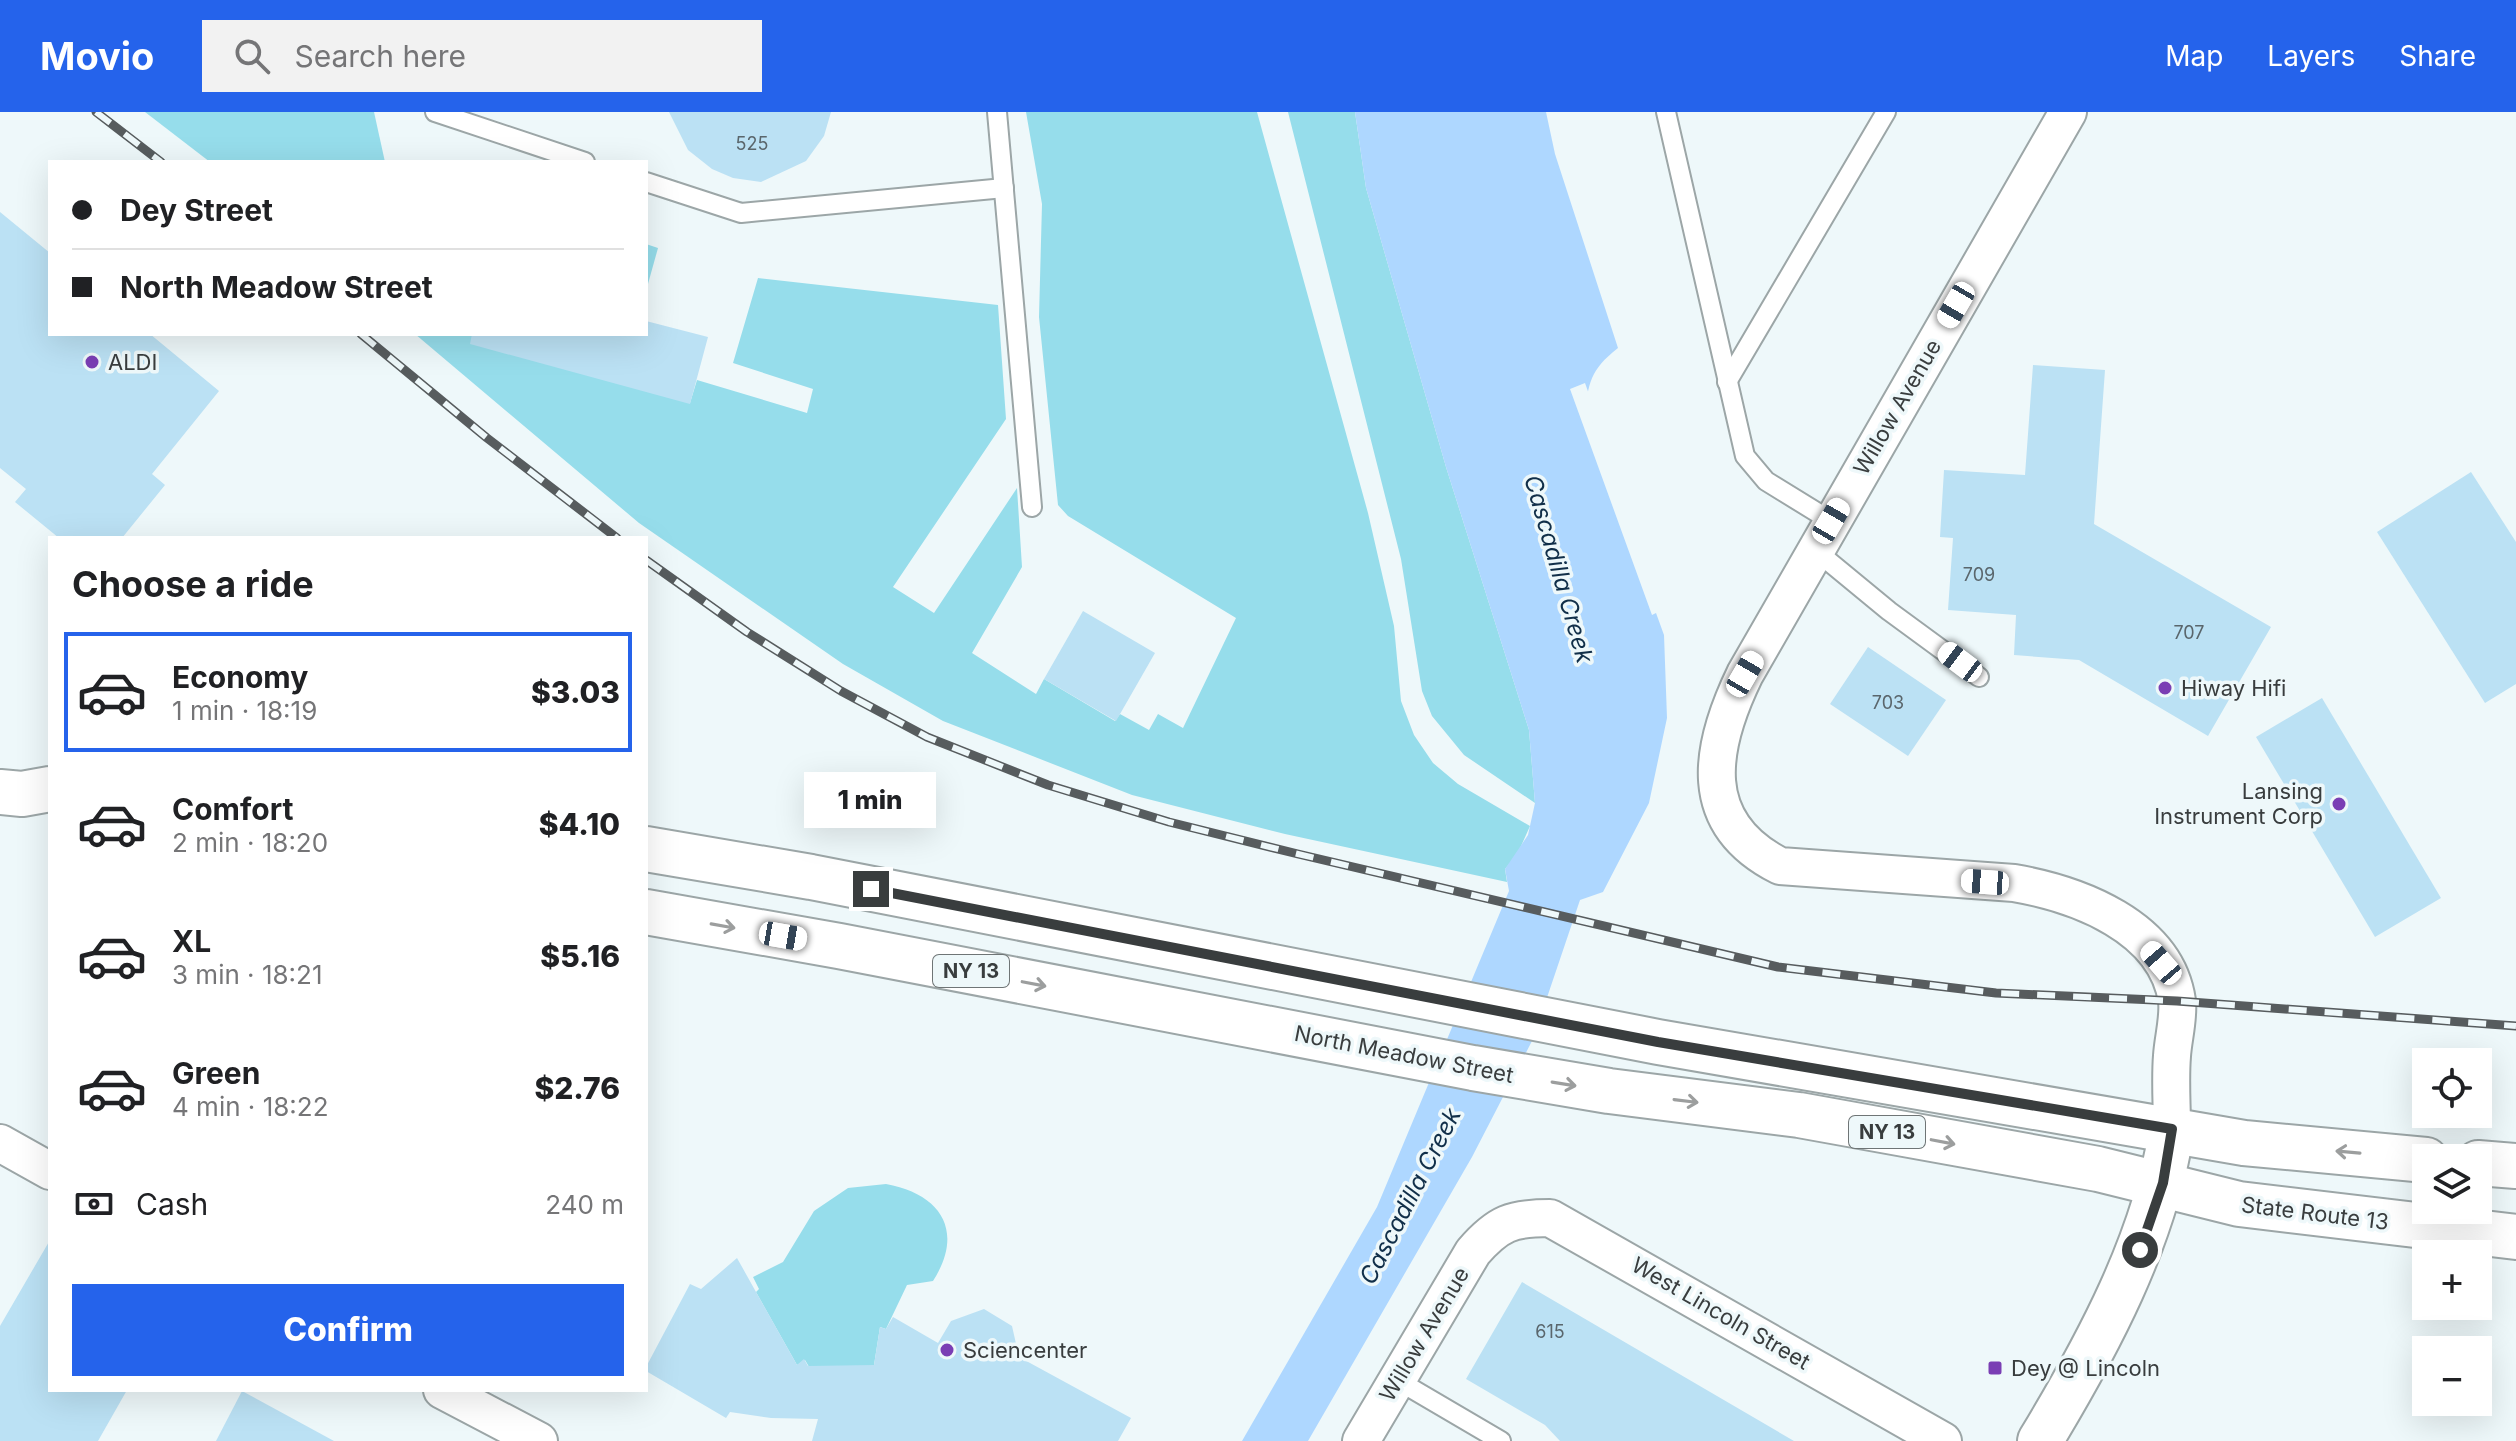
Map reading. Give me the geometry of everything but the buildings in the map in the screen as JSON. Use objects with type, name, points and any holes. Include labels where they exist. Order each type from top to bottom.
[{"type":"main road","name":"NY 13","points":[[648,849],[811,877],[1616,1034],[2244,1143],[2412,1159]]},
{"type":"main road","name":"North Meadow Street","points":[[648,912],[1609,1091],[1799,1115],[2163,1183]]},
{"type":"main road","points":[[2040,1441],[2140,1250],[2163,1183],[2172,1129]]},
{"type":"main road","points":[[2492,1164],[2516,1166]]},
{"type":"main road","name":"State Route 13","points":[[2163,1183],[2239,1204],[2516,1237]]},
{"type":"street","name":"Willow Avenue","points":[[2068,112],[1823,535],[1726,713],[1716,759],[1718,804],[1735,832],[1755,853],[1780,866],[2014,883],[2051,890],[2114,917],[2140,938],[2161,963],[2177,1001],[2172,1129]]},
{"type":"street","points":[[0,1143],[48,1170]]},
{"type":"street","name":"West Lincoln Street","points":[[1492,1230],[1519,1218],[1550,1218],[1578,1230],[1943,1441]]},
{"type":"street","name":"Willow Avenue","points":[[1361,1441],[1473,1252],[1492,1230]]},
{"type":"street","points":[[445,1392],[499,1431],[539,1441]]},
{"type":"lane","points":[[435,112],[579,160]]},
{"type":"lane","points":[[997,112],[1032,507]]},
{"type":"lane","points":[[1666,112],[1745,456],[1766,481],[1823,535],[1889,611],[1979,677]]},
{"type":"lane","points":[[1727,382],[1886,112]]},
{"type":"lane","points":[[648,183],[741,213],[1004,188]]},
{"type":"lane","points":[[1397,1380],[1501,1441]]},
{"type":"shaded area","points":[[145,112],[374,112],[385,160],[207,160]]},
{"type":"shaded area","points":[[1026,112],[1257,112],[1368,513],[1394,626],[1401,701],[1414,735],[1433,763],[1458,784],[1530,826],[1517,855],[1505,869],[1507,882],[1285,834],[1132,795],[943,721],[843,664],[639,523],[417,336],[580,336],[690,403],[697,380],[807,413],[813,389],[733,363],[758,278],[998,305],[1006,419],[893,587],[934,613],[1017,488],[1022,567],[972,653],[1036,694],[1044,679],[1115,721],[1120,714],[1149,730],[1158,714],[1183,728],[1236,618],[1068,516],[1058,505],[1039,317],[1042,204]]},
{"type":"shaded area","points":[[1288,112],[1355,112],[1366,188],[1446,467],[1529,730],[1535,803],[1464,755],[1432,716],[1422,691],[1401,559]]},
{"type":"shaded area","points":[[648,245],[658,248],[648,284]]},
{"type":"shaded area","points":[[886,1184],[921,1196],[942,1218],[947,1231],[947,1246],[942,1263],[933,1281],[907,1285],[886,1329],[880,1327],[874,1365],[818,1382],[805,1360],[797,1365],[756,1292],[759,1289],[753,1277],[783,1262],[814,1211],[848,1188]]},
{"type":"water","name":"Cascadilla Creek","points":[[1355,112],[1546,112],[1555,154],[1618,348],[1601,363],[1592,378],[1585,417],[1664,635],[1667,718],[1649,803],[1603,892],[1580,900],[1533,1039],[1472,1157],[1308,1441],[1242,1441],[1377,1207],[1509,891],[1505,869],[1528,835],[1535,803],[1529,730],[1446,467],[1366,188]]},
{"type":"pier","points":[[1585,383],[1591,400],[1590,416],[1660,611],[1652,615],[1570,389]]},
{"type":"railway","points":[[96,112],[158,160]]},
{"type":"railway","points":[[363,336],[487,438],[614,536]]},
{"type":"railway","points":[[648,561],[747,632],[841,691],[927,737],[1048,785],[1169,822],[1778,967],[1996,993],[2177,1001],[2516,1026]]},
{"type":"place","name":"ALDI","points":[[92,362]]},
{"type":"place","name":"Hiway Hifi","points":[[2165,688]]},
{"type":"place","name":"Lansing Instrument Corp","points":[[2339,804]]},
{"type":"place","name":"Sciencenter","points":[[947,1350]]},
{"type":"place","name":"Dey @ Lincoln","points":[[1995,1368]]},
{"type":"route","points":[[871,889],[1658,1042],[2172,1129],[2163,1183],[2140,1250]]}]
